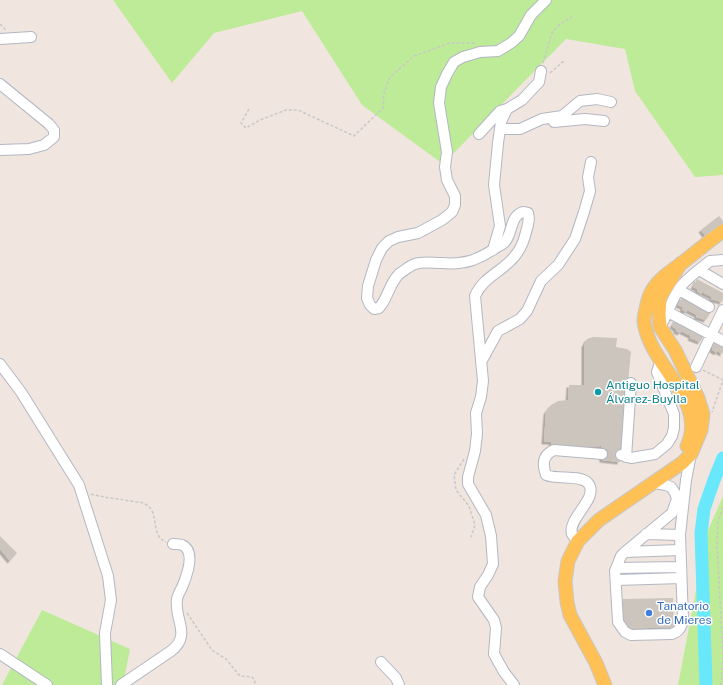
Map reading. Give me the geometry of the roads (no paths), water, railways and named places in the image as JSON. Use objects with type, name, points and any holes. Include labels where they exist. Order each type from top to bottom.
[{"type":"main road","points":[[677,466],[691,438],[692,424],[682,393],[653,349],[644,321],[646,304],[652,290],[665,275],[723,231]]},
{"type":"main road","points":[[606,685],[570,614],[565,581],[568,561],[578,541],[599,520],[677,466],[691,454],[701,430],[703,414],[691,368],[660,327],[660,297],[681,263]]},
{"type":"main road","points":[[644,321],[651,325],[660,327]]},
{"type":"main road","points":[[653,349],[654,337],[660,327]]},
{"type":"main road","points":[[662,362],[672,358],[691,368]]},
{"type":"street","points":[[514,685],[504,672],[494,654],[496,628],[494,620],[478,597],[480,588],[494,564],[491,536],[486,516],[468,484],[468,477],[475,450],[477,434],[476,413],[481,397],[483,381],[475,296],[485,280],[514,258],[520,249],[530,220],[528,213],[523,212],[518,214],[505,242],[493,250],[473,260],[445,264],[421,263],[414,265],[394,280],[385,300],[379,308],[374,309],[370,305],[367,298],[368,286],[376,260],[382,248],[388,242],[398,237],[418,232],[442,220],[452,212],[455,205],[455,196],[447,180],[447,152],[439,103],[441,87],[454,62],[463,57],[480,52],[498,51],[511,43],[519,36],[531,15],[546,0]]},
{"type":"street","points":[[0,39],[31,37]]},
{"type":"street","points":[[479,134],[500,111],[507,109],[522,100],[539,82],[541,71]]},
{"type":"street","points":[[0,84],[49,124],[54,130],[54,137],[44,145],[29,149],[0,150]]},
{"type":"street","points":[[500,129],[520,128],[542,119],[562,116],[580,101],[597,100],[611,102]]},
{"type":"street","points":[[493,250],[500,226],[494,185],[501,122],[507,109]]},
{"type":"street","points":[[532,123],[585,119],[604,121]]},
{"type":"street","points":[[481,362],[498,330],[520,319],[541,281],[558,265],[575,239],[590,190],[588,177],[591,162]]},
{"type":"street","points":[[660,327],[682,286],[710,261],[723,260]]},
{"type":"street","points":[[699,270],[723,284]]},
{"type":"street","points":[[679,290],[709,307]]},
{"type":"street","points":[[691,368],[711,335],[723,310]]},
{"type":"street","points":[[668,312],[723,341]]},
{"type":"street","points":[[631,383],[623,456],[631,458],[655,454],[667,444],[672,436],[674,428],[674,414],[657,372],[662,362]]},
{"type":"street","points":[[0,364],[21,392],[79,485],[108,576],[111,600],[105,633],[106,685]]},
{"type":"street","points":[[578,541],[572,534],[572,526],[590,494],[589,484],[578,478],[555,478],[546,475],[544,470],[545,456],[548,452],[554,450],[602,454]]},
{"type":"street","points":[[654,482],[671,487],[677,499],[672,513],[625,552],[621,556],[616,568],[618,622],[622,628],[631,635],[672,634],[678,632],[682,627],[680,535],[691,454]]},
{"type":"street","points":[[666,518],[681,519]]},
{"type":"street","points":[[646,534],[680,535]]},
{"type":"street","points":[[121,685],[177,647],[180,642],[182,628],[177,600],[186,578],[190,559],[186,548],[182,545],[173,544]]},
{"type":"street","points":[[625,552],[680,550]]},
{"type":"street","points":[[616,568],[681,573]]},
{"type":"street","points":[[616,580],[681,573]]},
{"type":"street","points":[[0,654],[47,685]]},
{"type":"street","points":[[381,662],[396,678],[399,685]]},
{"type":"waterway","points":[[706,685],[701,533],[704,509],[723,458]]},
{"type":"tunnel","points":[[602,454],[621,455]]},
{"type":"place","name":"Antiguo Hospital Álvarez-Buylla","points":[[598,392]]},
{"type":"place","name":"Tanatorio de Mieres","points":[[649,613]]}]
